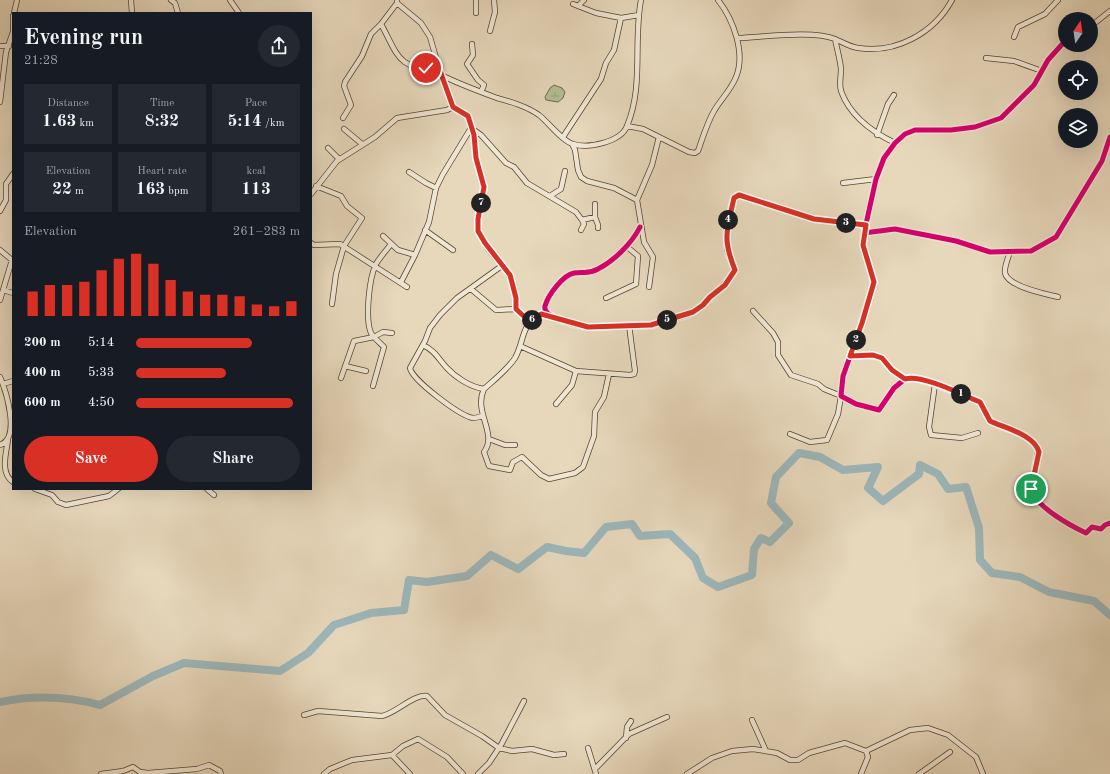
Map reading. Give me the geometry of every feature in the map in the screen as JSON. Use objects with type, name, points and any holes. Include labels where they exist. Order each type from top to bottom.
[{"type":"street","points":[[14,12],[17,0]]},
{"type":"street","points":[[131,0],[132,12]]},
{"type":"street","points":[[171,0],[175,3],[178,12]]},
{"type":"street","points":[[230,0],[239,12]]},
{"type":"street","points":[[476,0],[476,13]]},
{"type":"street","points":[[490,31],[495,12],[494,0]]},
{"type":"street","points":[[584,0],[575,5],[596,13],[621,18],[639,15]]},
{"type":"street","points":[[572,144],[592,146],[600,144],[620,134],[627,126],[638,82],[639,15],[641,0]]},
{"type":"street","points":[[627,126],[643,129],[689,152],[695,153],[698,151],[707,124],[715,109],[737,77],[739,38],[724,7],[718,0]]},
{"type":"street","points":[[739,38],[805,35],[828,36],[858,48],[884,48],[904,44],[932,26],[952,0]]},
{"type":"street","points":[[1014,37],[1018,27],[1045,14],[1058,0]]},
{"type":"street","points":[[343,118],[351,105],[344,86],[345,82],[362,56],[371,34],[381,24],[397,1],[421,23],[433,42],[439,68],[453,107],[468,116],[474,135],[476,158],[484,187],[478,219],[478,231],[485,243],[512,278],[516,298],[516,309]]},
{"type":"street","points":[[1098,21],[1110,12]]},
{"type":"street","points":[[562,137],[602,79],[606,63],[614,50],[621,18]]},
{"type":"street","points":[[381,24],[401,61],[426,68],[439,68]]},
{"type":"street","points":[[0,102],[4,62],[12,36]]},
{"type":"street","points":[[835,39],[841,69],[841,90],[848,104],[866,126],[877,134],[896,143]]},
{"type":"street","points":[[472,44],[473,55],[467,64],[478,80],[484,85],[481,92]]},
{"type":"street","points":[[0,46],[9,46]]},
{"type":"street","points":[[790,434],[810,442],[827,440],[838,414],[843,376],[862,323],[874,282],[863,245],[864,233],[876,179],[884,158],[905,134],[915,130],[951,130],[975,127],[1000,118],[1034,84],[1048,60],[1058,49]]},
{"type":"street","points":[[986,58],[1014,61],[1042,71]]},
{"type":"street","points":[[441,74],[457,84],[524,107],[543,118],[562,137],[572,144],[575,150],[578,170],[581,177],[587,181],[614,188],[637,200]]},
{"type":"street","points":[[877,134],[888,104],[894,95]]},
{"type":"street","points":[[312,192],[339,160],[375,137],[396,118],[447,110],[453,107]]},
{"type":"street","points":[[401,282],[415,255],[429,222],[436,188],[442,174],[471,128]]},
{"type":"street","points":[[471,128],[481,135],[506,163],[514,167],[527,183],[576,212],[584,224],[581,230]]},
{"type":"street","points":[[344,129],[362,144]]},
{"type":"street","points":[[649,287],[653,257],[644,242],[640,227],[637,200],[652,165],[659,137]]},
{"type":"street","points":[[864,233],[895,229],[956,241],[990,252],[1031,251],[1056,237],[1102,161],[1110,137]]},
{"type":"street","points":[[328,148],[339,160]]},
{"type":"street","points":[[550,196],[561,189],[565,171]]},
{"type":"street","points":[[408,172],[436,188]]},
{"type":"street","points":[[0,210],[6,200],[6,184],[12,175]]},
{"type":"street","points":[[843,183],[876,179]]},
{"type":"street","points":[[316,186],[341,196],[346,205],[362,218],[344,246],[336,274],[332,304]]},
{"type":"street","points":[[609,374],[604,397],[595,412],[592,442],[585,463],[580,470],[549,479],[540,476],[522,457],[513,462],[510,470],[489,466],[484,452],[488,447],[489,439],[482,416],[480,399],[484,389],[514,360],[524,331],[530,322],[541,314],[548,315],[568,323],[588,327],[651,325],[693,312],[703,305],[727,282],[735,270],[727,251],[726,226],[734,198],[739,195],[814,219],[866,225]]},
{"type":"street","points":[[595,204],[595,217],[598,228]]},
{"type":"street","points":[[582,220],[595,217]]},
{"type":"street","points":[[548,315],[545,310],[545,306],[551,294],[564,279],[574,273],[587,274],[607,264],[626,246],[640,227]]},
{"type":"street","points":[[425,230],[453,250]]},
{"type":"street","points":[[383,236],[404,253],[415,255]]},
{"type":"street","points":[[312,243],[319,245],[340,244],[407,287]]},
{"type":"street","points":[[373,386],[384,347],[374,337],[370,326],[368,313],[371,282],[375,266],[391,244]]},
{"type":"street","points":[[606,298],[636,284],[638,256],[626,246]]},
{"type":"street","points":[[0,250],[12,260],[0,300]]},
{"type":"street","points":[[1010,252],[1005,270],[1008,278],[1030,291],[1058,297]]},
{"type":"street","points":[[482,416],[472,418],[448,406],[411,372],[410,368],[423,345],[430,328],[440,315],[454,300],[503,265]]},
{"type":"street","points":[[471,289],[493,309],[516,309],[530,322]]},
{"type":"street","points":[[3,290],[12,293]]},
{"type":"street","points":[[753,311],[774,333],[778,342],[778,355],[791,374],[795,377],[818,384],[824,389],[856,404],[879,410],[894,388],[905,379],[911,377],[935,384],[980,402],[990,421],[1015,430],[1035,444],[1039,452],[1031,491],[1045,507],[1063,520],[1086,533],[1092,527],[1101,529],[1105,525],[1110,524]]},
{"type":"street","points":[[520,346],[576,371],[630,375],[634,374],[635,371],[629,325]]},
{"type":"street","points":[[341,378],[354,341],[374,337],[380,333],[392,333]]},
{"type":"street","points":[[423,345],[434,352],[456,375],[474,387],[484,389]]},
{"type":"street","points":[[850,356],[873,355],[882,358],[892,370],[905,379]]},
{"type":"street","points":[[345,366],[366,371]]},
{"type":"street","points":[[556,404],[572,385],[576,371]]},
{"type":"street","points":[[0,377],[11,409],[11,428],[5,471],[7,478],[12,481]]},
{"type":"street","points":[[3,384],[12,381]]},
{"type":"street","points":[[935,384],[929,428],[931,435],[962,438],[978,433]]},
{"type":"street","points":[[0,445],[5,444],[9,439]]},
{"type":"street","points":[[489,439],[505,445],[515,445]]},
{"type":"street","points":[[38,490],[52,495],[58,502],[66,504],[109,496],[117,490]]},
{"type":"street","points":[[207,490],[214,495]]},
{"type":"street","points":[[304,715],[318,711],[382,716],[392,714],[416,698],[427,696],[445,715],[482,736],[499,748],[512,751],[532,749],[554,755],[564,754]]},
{"type":"street","points":[[478,774],[489,764],[524,701]]},
{"type":"street","points":[[588,748],[596,771],[626,738],[637,730],[667,717]]},
{"type":"street","points":[[752,720],[766,751]]},
{"type":"street","points":[[626,738],[627,727],[631,721]]},
{"type":"street","points":[[687,774],[712,758],[732,752],[753,749],[777,753],[790,760],[798,760],[809,753],[845,743],[866,751],[885,744],[910,730],[928,728],[948,735],[976,757],[983,774]]},
{"type":"street","points":[[324,774],[330,769],[345,762],[392,755],[416,740],[421,740],[448,757],[463,774]]},
{"type":"street","points":[[861,774],[868,757],[866,751]]},
{"type":"street","points":[[919,774],[950,752]]},
{"type":"street","points":[[392,755],[410,774]]},
{"type":"street","points":[[101,774],[123,771],[133,767],[140,772],[148,774],[199,768],[209,765],[220,771],[221,774]]},
{"type":"green space","points":[[554,85],[562,88],[565,92],[563,98],[558,102],[546,100],[545,97],[550,88]]},
{"type":"waterway","points":[[0,702],[26,698],[63,698],[100,705],[153,676],[184,663],[280,671],[308,653],[334,625],[371,613],[404,610],[409,580],[427,582],[467,576],[491,555],[518,569],[547,547],[584,553],[606,527],[632,524],[640,536],[670,534],[695,558],[703,578],[718,587],[752,575],[754,549],[761,538],[770,542],[789,523],[771,503],[776,477],[799,453],[820,457],[843,470],[878,467],[868,488],[883,501],[919,474],[920,465],[938,474],[948,489],[966,487],[979,528],[980,560],[992,573],[1020,577],[1049,592],[1094,601],[1110,615]]},
{"type":"cycle path","points":[[1058,49],[1048,60],[1034,85],[1001,118],[975,127],[951,130],[915,130],[905,134],[895,143],[884,158],[876,179],[864,233],[895,229],[956,241],[990,252],[1031,251],[1056,237],[1102,161],[1110,137]]},
{"type":"cycle path","points":[[640,227],[627,245],[604,266],[591,272],[577,272],[565,277],[553,291],[545,306],[549,314],[562,321],[577,325],[598,327],[628,325],[646,326],[662,323],[695,311],[714,294],[735,270],[727,251],[726,227],[734,197],[739,195],[813,219],[866,225]]},
{"type":"cycle path","points":[[864,233],[863,245],[874,282],[862,323],[843,376],[841,396],[856,404],[879,410],[894,388],[905,379],[911,377],[935,384],[980,402],[990,421],[1022,435],[1033,443],[1038,449],[1031,491],[1047,510],[1063,521],[1086,533],[1092,527],[1101,529],[1110,523]]},
{"type":"route","points":[[426,68],[439,68],[453,107],[469,118],[474,135],[477,165],[482,176],[484,187],[478,219],[478,231],[485,243],[510,275],[516,298],[517,312],[530,322],[533,318],[541,314],[548,315],[568,323],[588,327],[629,325],[646,326],[693,312],[725,285],[735,270],[727,251],[726,226],[734,198],[739,195],[814,219],[866,225],[863,245],[874,282],[854,348],[850,356],[873,355],[882,358],[892,370],[905,379],[911,377],[922,380],[980,402],[983,405],[990,421],[1015,430],[1035,444],[1038,449],[1039,452],[1031,489]]}]
